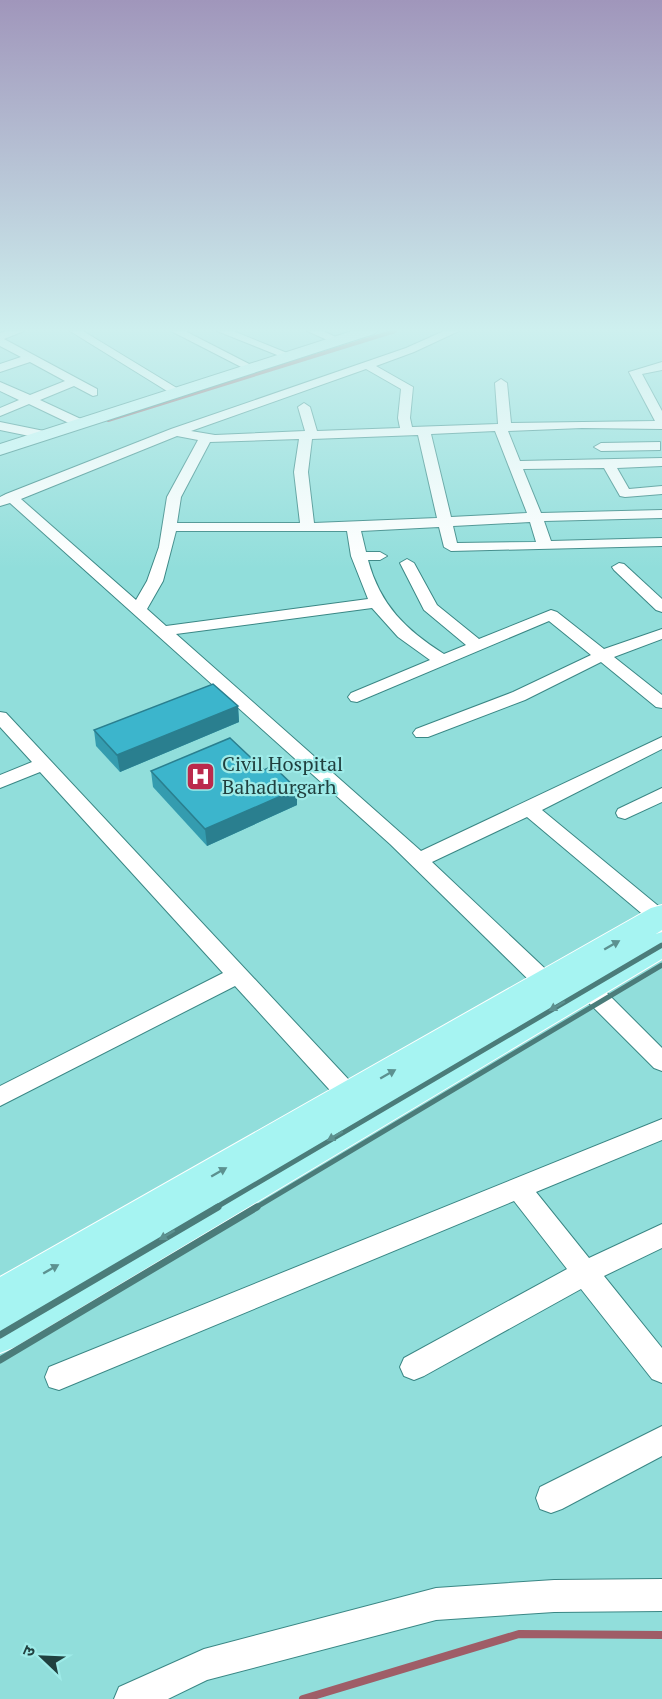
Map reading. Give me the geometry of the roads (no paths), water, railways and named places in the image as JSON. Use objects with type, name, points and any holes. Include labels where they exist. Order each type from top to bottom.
[{"type":"main road","points":[[0,450],[121,410]]},
{"type":"main road","points":[[0,1333],[359,1106],[546,983],[661,926]]},
{"type":"main road","points":[[0,1299],[359,1106],[588,988],[661,926]]},
{"type":"street","points":[[51,410],[79,423]]},
{"type":"street","points":[[238,410],[5,499],[164,631],[419,860],[546,983]]},
{"type":"street","points":[[305,410],[309,435],[302,472],[307,526]]},
{"type":"street","points":[[405,410],[407,432]]},
{"type":"street","points":[[502,410],[502,428],[545,546]]},
{"type":"street","points":[[176,432],[206,437],[662,424],[655,410]]},
{"type":"street","points":[[642,425],[661,447]]},
{"type":"street","points":[[0,426],[44,435]]},
{"type":"street","points":[[424,431],[451,547],[662,542]]},
{"type":"street","points":[[139,609],[155,581],[166,547],[174,497],[206,437]]},
{"type":"street","points":[[601,447],[661,447]]},
{"type":"street","points":[[515,465],[662,462]]},
{"type":"street","points":[[608,464],[625,493],[662,490]]},
{"type":"street","points":[[168,527],[353,527],[662,514]]},
{"type":"street","points":[[353,527],[358,556],[374,603],[389,622],[443,661]]},
{"type":"street","points":[[358,556],[380,556]]},
{"type":"street","points":[[407,563],[418,589],[434,612],[478,646]]},
{"type":"street","points":[[619,567],[662,607]]},
{"type":"street","points":[[164,631],[374,603]]},
{"type":"street","points":[[357,697],[551,615],[662,703]]},
{"type":"street","points":[[422,733],[519,696],[602,656],[662,634]]},
{"type":"street","points":[[646,691],[662,683]]},
{"type":"street","points":[[0,717],[359,1106]]},
{"type":"street","points":[[419,860],[529,809],[662,742]]},
{"type":"street","points":[[0,782],[43,764]]},
{"type":"street","points":[[625,813],[662,794]]},
{"type":"street","points":[[529,809],[661,926]]},
{"type":"street","points":[[0,1097],[237,975]]},
{"type":"street","points":[[588,988],[662,1062]]},
{"type":"street","points":[[59,1377],[662,1129]]},
{"type":"street","points":[[518,1188],[662,1370]]},
{"type":"street","points":[[414,1367],[585,1273],[662,1235]]},
{"type":"street","points":[[551,1498],[662,1440]]},
{"type":"street","points":[[130,1699],[204,1665],[436,1604],[554,1596],[662,1595]]},
{"type":"waterway","points":[[108,420],[139,410]]},
{"type":"waterway","points":[[303,1699],[519,1634],[662,1635]]},
{"type":"railway","points":[[215,1208],[662,945]]},
{"type":"railway","points":[[255,1208],[662,965]]},
{"type":"railway","points":[[0,1335],[218,1207]]},
{"type":"railway","points":[[0,1360],[257,1207]]},
{"type":"place","name":"Civil Hospital Bahadurgarh","points":[[201,776]]}]
